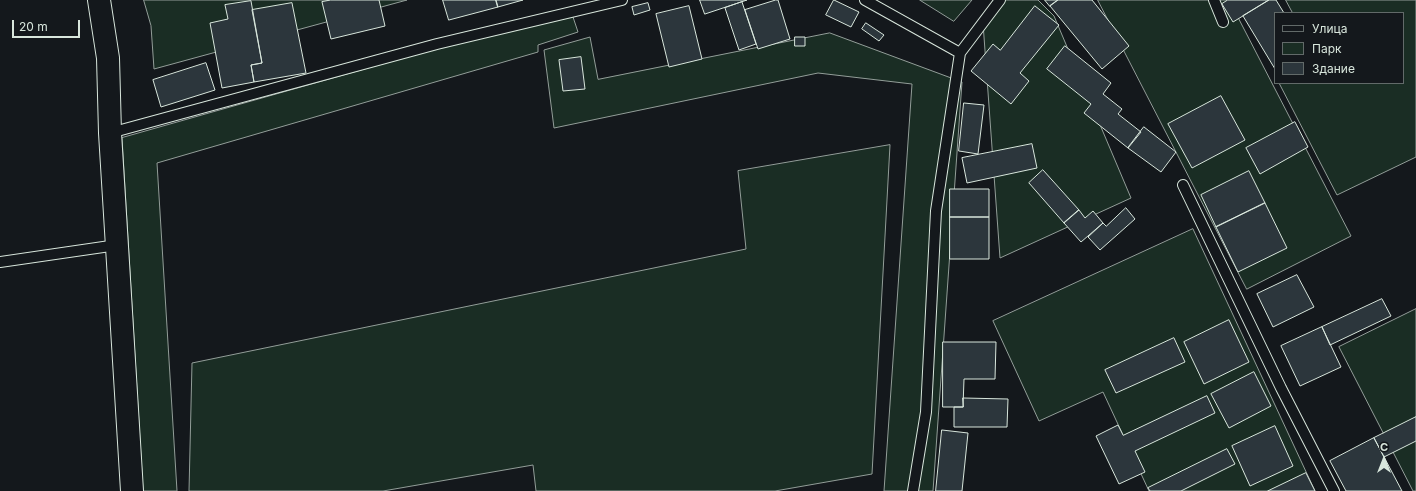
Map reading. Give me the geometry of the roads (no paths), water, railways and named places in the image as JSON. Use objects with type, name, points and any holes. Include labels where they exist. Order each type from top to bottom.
[{"type":"main road","points":[[99,0],[108,58],[110,133],[132,491]]},
{"type":"lane","points":[[110,133],[437,44],[622,0]]},
{"type":"lane","points":[[865,0],[960,54]]},
{"type":"lane","points":[[914,491],[926,412],[936,212],[960,54],[1000,0]]},
{"type":"lane","points":[[1214,0],[1223,22]]},
{"type":"lane","points":[[1183,185],[1281,388],[1334,491]]},
{"type":"lane","points":[[0,262],[117,245]]}]
